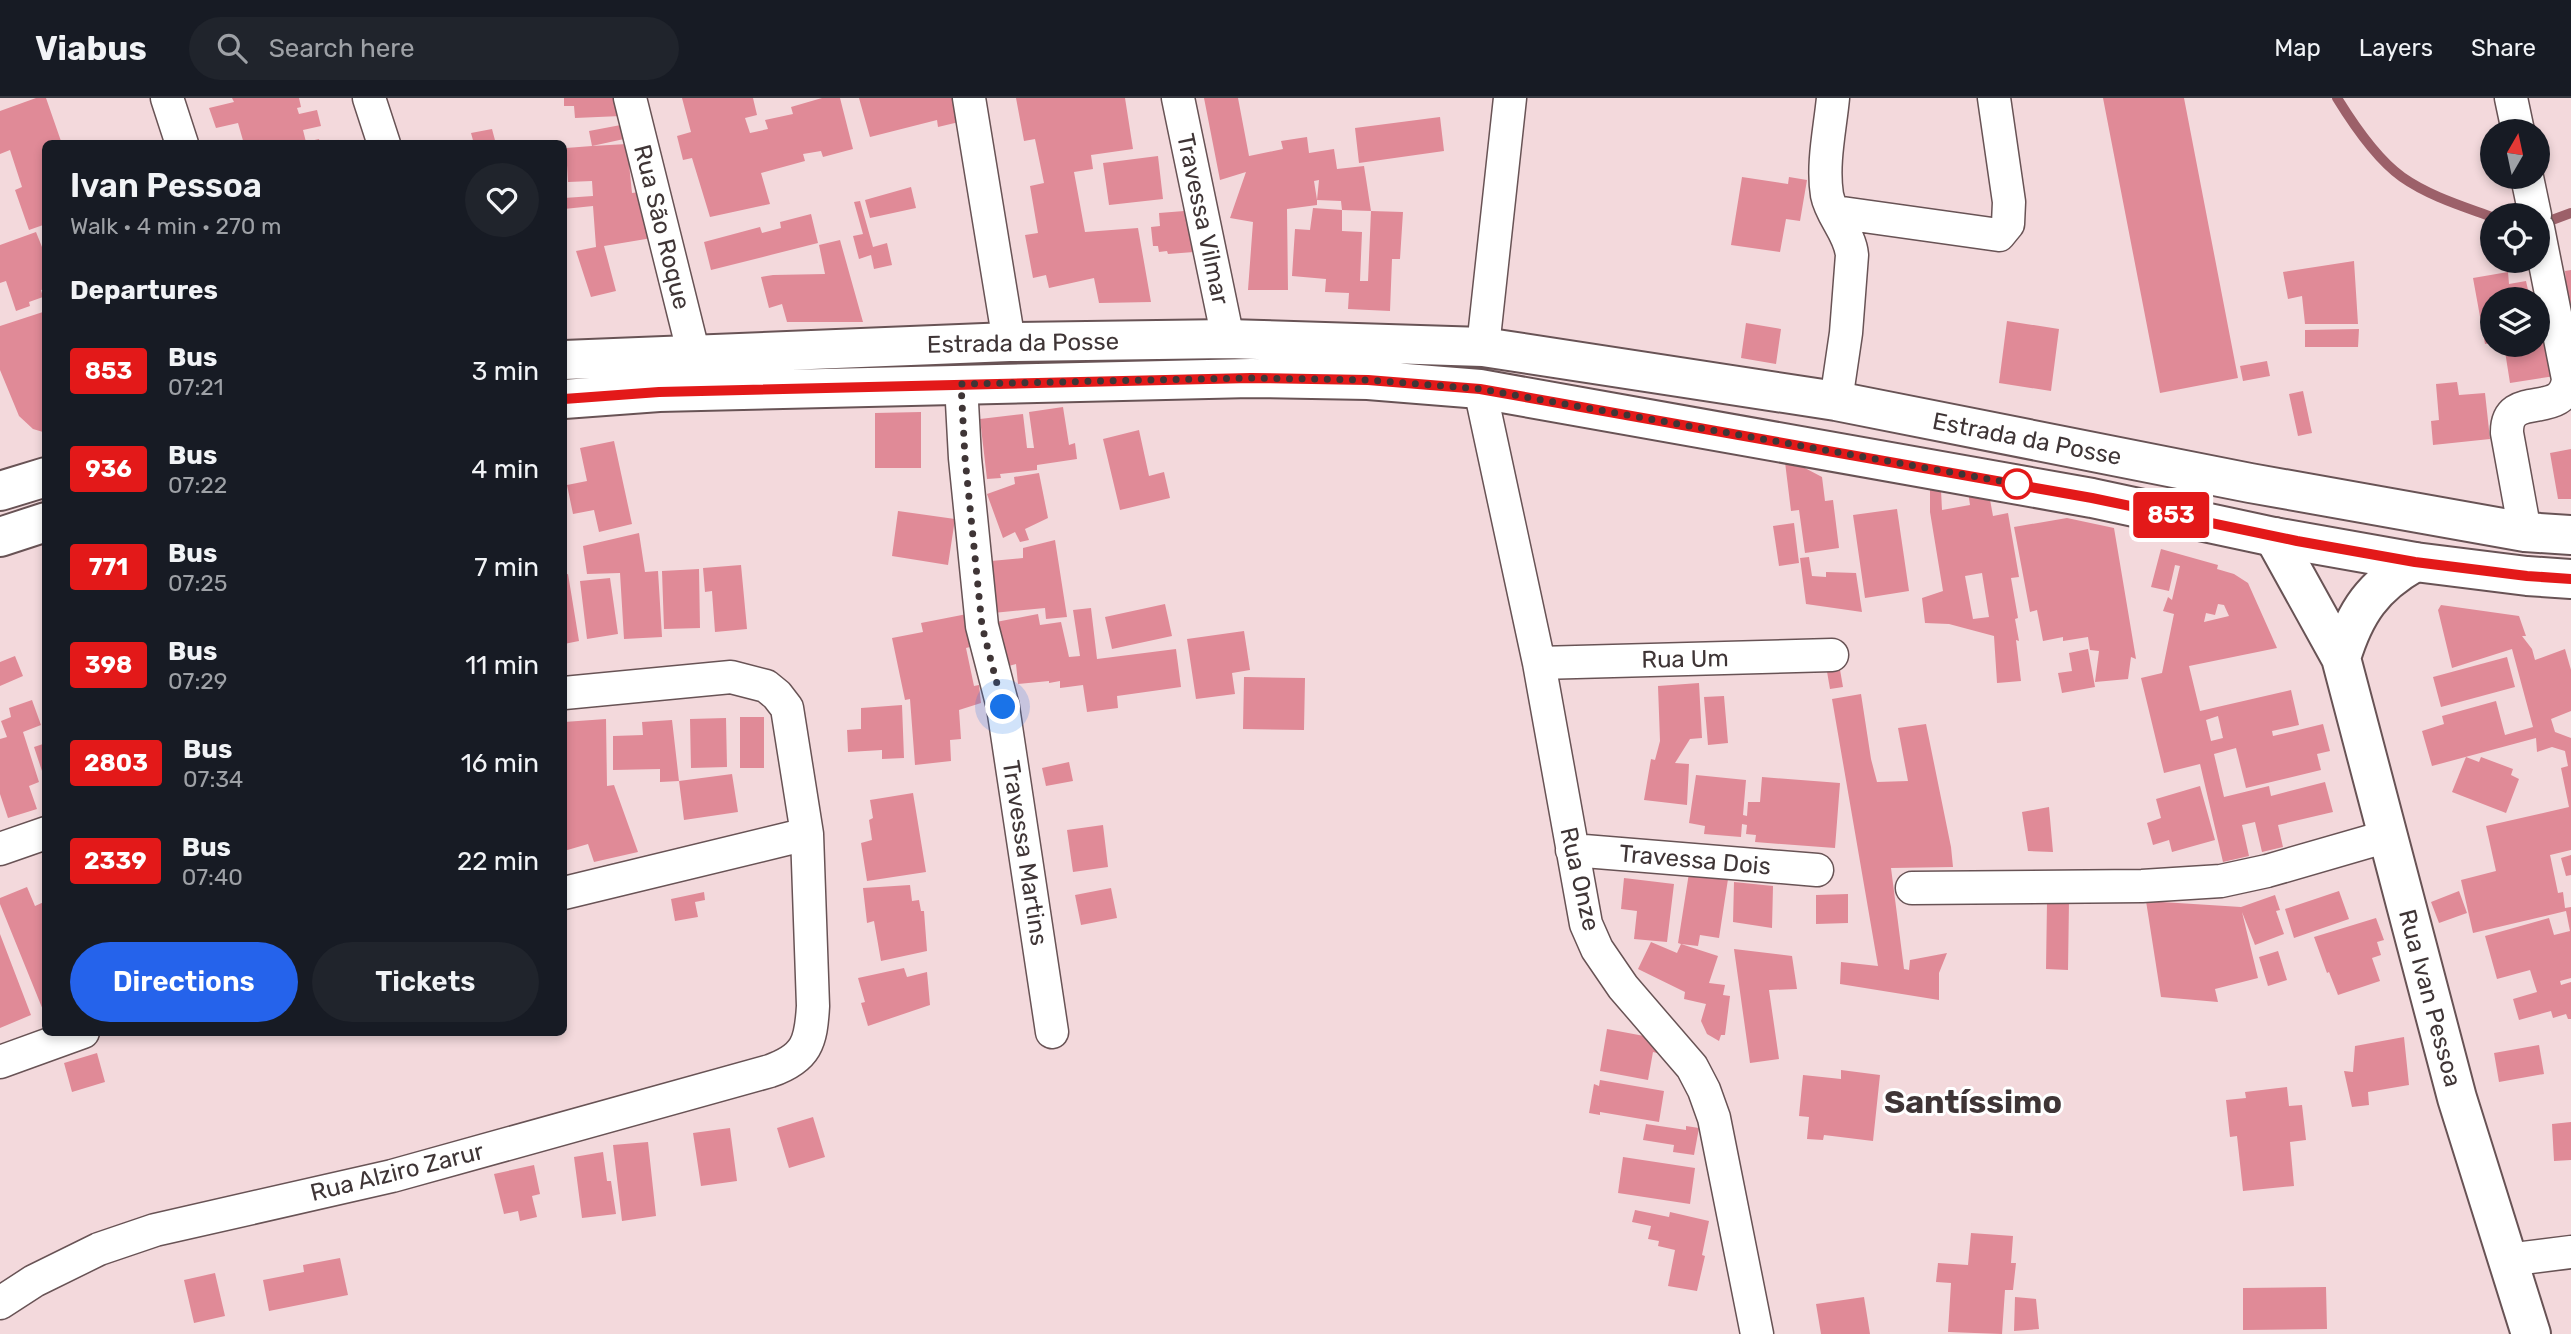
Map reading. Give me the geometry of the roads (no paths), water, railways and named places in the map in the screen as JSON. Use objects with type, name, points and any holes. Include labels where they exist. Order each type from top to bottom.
[{"type":"main road","name":"Estrada da Posse","points":[[567,360],[1009,342],[1228,339],[1483,347],[1836,401],[2250,483],[2525,532],[2571,535]]},
{"type":"main road","name":"Estrada da Posse","points":[[567,399],[659,392],[1251,378],[1368,380],[1480,389],[2092,498],[2274,537],[2415,562],[2571,579]]},
{"type":"main road","points":[[0,491],[42,478]]},
{"type":"main road","points":[[0,537],[42,523]]},
{"type":"main road","name":"Rua Ivan Pessoa","points":[[2274,537],[2341,658],[2457,1098],[2531,1334]]},
{"type":"main road","points":[[2341,658],[2347,639],[2367,600],[2381,585],[2415,562]]},
{"type":"street","points":[[167,98],[181,140]]},
{"type":"street","points":[[369,98],[383,140]]},
{"type":"street","name":"Rua São Roque","points":[[630,98],[694,355]]},
{"type":"street","points":[[969,98],[1009,342]]},
{"type":"street","name":"Travessa Vilmar","points":[[1178,98],[1228,339]]},
{"type":"street","points":[[1483,347],[1510,98]]},
{"type":"street","points":[[1833,98],[1827,198],[1851,243],[1852,255],[1846,333],[1836,401]]},
{"type":"street","points":[[1835,212],[1999,235],[2008,224],[2009,202],[1994,98]]},
{"type":"street","points":[[2511,98],[2515,119]]},
{"type":"street","points":[[2525,532],[2507,433],[2509,417],[2520,409],[2557,400],[2563,396],[2568,379],[2547,273]]},
{"type":"street","name":"Travessa Martins","points":[[961,384],[965,458],[982,626],[1003,707],[1052,1032]]},
{"type":"street","name":"Rua Onze","points":[[1480,389],[1539,663],[1586,923],[1597,948],[1623,987],[1692,1068],[1704,1090],[1714,1118],[1757,1334]]},
{"type":"street","name":"Rua Um","points":[[1539,663],[1832,655]]},
{"type":"street","points":[[567,694],[731,677],[766,686],[787,708],[807,834],[567,892]]},
{"type":"street","points":[[0,849],[42,834]]},
{"type":"street","name":"Rua Alziro Zarur","points":[[0,1303],[34,1281],[99,1248],[155,1230],[392,1176],[787,1065],[800,1056],[806,1046],[813,1006],[807,834]]},
{"type":"street","points":[[1912,888],[2142,886],[2221,881],[2267,871],[2388,836]]},
{"type":"street","name":"Travessa Dois","points":[[1572,850],[1817,870]]},
{"type":"street","points":[[0,1062],[72,1036]]},
{"type":"street","points":[[2507,1260],[2571,1252]]},
{"type":"waterway","points":[[2337,98],[2358,130],[2393,170],[2434,195],[2480,213]]},
{"type":"waterway","points":[[2550,220],[2571,213]]},
{"type":"district","name":"Santíssimo","points":[[1973,1102]]}]
